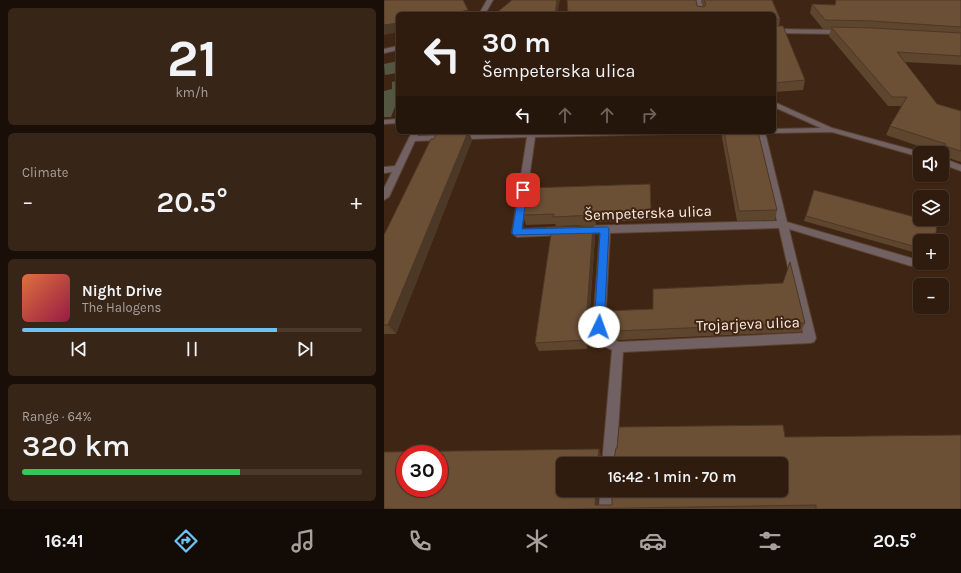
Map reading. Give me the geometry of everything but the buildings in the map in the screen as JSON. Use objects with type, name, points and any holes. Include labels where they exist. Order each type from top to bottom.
[{"type":"street","points":[[483,12],[490,0]]},
{"type":"street","points":[[698,0],[701,12]]},
{"type":"street","points":[[776,31],[849,32]]},
{"type":"street","points":[[384,51],[396,48]]},
{"type":"street","points":[[776,105],[832,130],[884,146],[913,152]]},
{"type":"street","points":[[384,122],[396,121]]},
{"type":"street","points":[[776,131],[832,130]]},
{"type":"street","points":[[384,197],[414,135],[531,134]]},
{"type":"street","name":"Šempeterska ulica","points":[[531,134],[517,233],[783,224],[911,262]]},
{"type":"street","points":[[762,134],[783,224]]},
{"type":"street","points":[[949,164],[961,168]]},
{"type":"street","points":[[384,170],[398,168]]},
{"type":"street","name":"Trojarjeva ulica","points":[[618,347],[810,338],[783,224]]},
{"type":"street","points":[[605,229],[599,327],[606,341],[618,347],[610,457]]},
{"type":"street","points":[[606,509],[607,497]]},
{"type":"green space","points":[[396,61],[396,73],[385,75],[384,64]]},
{"type":"green space","points":[[396,81],[396,104],[391,117],[384,117],[384,91],[392,89],[392,82]]},
{"type":"route","points":[[523,190],[517,233],[605,229],[599,327]]}]
